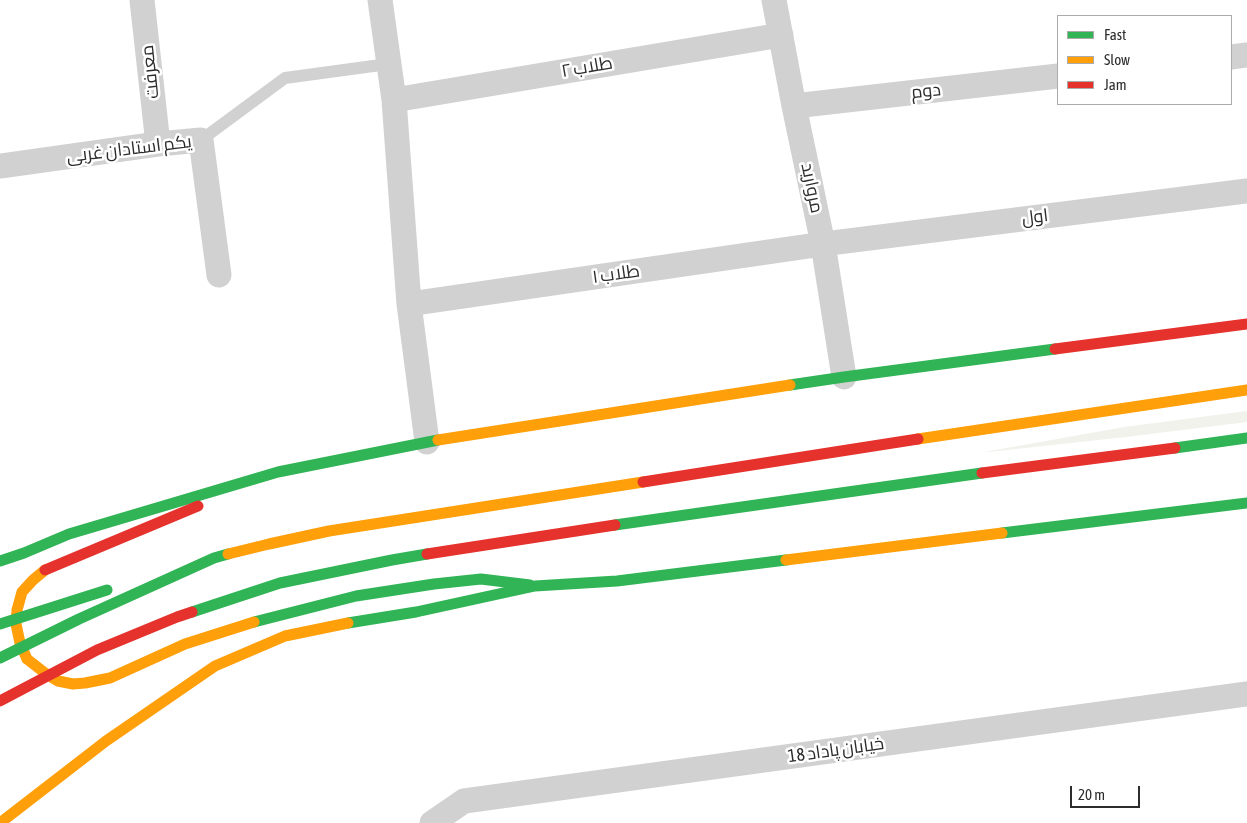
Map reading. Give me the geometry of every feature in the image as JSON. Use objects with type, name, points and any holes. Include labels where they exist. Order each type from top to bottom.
[{"type":"main road","points":[[0,561],[69,534],[278,472],[427,442],[844,377],[1247,324]]},
{"type":"main road","points":[[0,624],[214,558],[328,531],[1007,425],[1247,390]]},
{"type":"main road","points":[[0,701],[97,650],[177,617],[289,581],[392,560],[604,526],[1247,438]]},
{"type":"main road","points":[[278,472],[45,570],[22,592],[16,610],[16,624],[20,643],[27,659],[58,681],[72,684],[85,683],[110,678],[185,644],[247,624],[356,596],[481,579],[535,586]]},
{"type":"main road","points":[[0,823],[106,741],[214,666],[285,636],[352,622],[416,612],[535,586],[617,581],[1247,503]]},
{"type":"main road","points":[[0,658],[79,619],[214,558]]},
{"type":"street","name":"معرفت","points":[[142,0],[158,144]]},
{"type":"street","points":[[380,0],[394,100],[409,304],[427,442]]},
{"type":"street","name":"مروارید","points":[[774,0],[823,244],[844,377]]},
{"type":"street","name":"طلاب ۲","points":[[394,100],[781,34]]},
{"type":"street","points":[[1232,57],[1247,55]]},
{"type":"street","name":"دوم","points":[[794,106],[1057,76]]},
{"type":"street","name":"یکم استادان غربی","points":[[0,166],[158,144],[201,140]]},
{"type":"street","points":[[201,140],[219,275]]},
{"type":"street","name":"اول","points":[[823,244],[1247,191]]},
{"type":"street","name":"طلاب ۱","points":[[409,304],[823,244]]},
{"type":"street","name":"خیابان پاداد 18","points":[[432,823],[464,800],[1247,694]]},
{"type":"lane","name":"یکم استادان غربی","points":[[201,140],[285,78],[388,64]]},
{"type":"shaded area","points":[[1247,411],[1247,422],[979,453],[1124,427]]},
{"type":"traffic: fast","points":[[790,385],[1055,349]]},
{"type":"traffic: fast","points":[[1175,448],[1247,438]]},
{"type":"traffic: fast","points":[[0,561],[69,534],[278,472],[438,440]]},
{"type":"traffic: fast","points":[[615,525],[982,473]]},
{"type":"traffic: fast","points":[[1002,533],[1247,503]]},
{"type":"traffic: fast","points":[[0,658],[79,619],[214,558],[228,554]]},
{"type":"traffic: fast","points":[[192,612],[280,583],[427,554]]},
{"type":"traffic: fast","points":[[348,623],[416,612],[535,586],[617,581],[786,560]]},
{"type":"traffic: fast","points":[[254,622],[356,596],[434,584],[481,579],[530,585]]},
{"type":"traffic: fast","points":[[0,624],[107,590]]},
{"type":"traffic: slow","points":[[438,440],[790,385]]},
{"type":"traffic: slow","points":[[918,439],[1247,390]]},
{"type":"traffic: slow","points":[[228,554],[329,531],[643,482]]},
{"type":"traffic: slow","points":[[786,560],[1002,533]]},
{"type":"traffic: slow","points":[[45,570],[22,592],[17,610],[16,624],[20,643],[27,659],[58,681],[73,684],[110,678],[185,644],[254,622]]},
{"type":"traffic: slow","points":[[0,823],[106,741],[215,666],[285,636],[348,623]]},
{"type":"traffic: jam","points":[[1055,349],[1247,324]]},
{"type":"traffic: jam","points":[[643,482],[918,439]]},
{"type":"traffic: jam","points":[[982,473],[1175,448]]},
{"type":"traffic: jam","points":[[45,570],[198,506]]},
{"type":"traffic: jam","points":[[427,554],[615,525]]},
{"type":"traffic: jam","points":[[0,701],[97,650],[192,612]]}]
